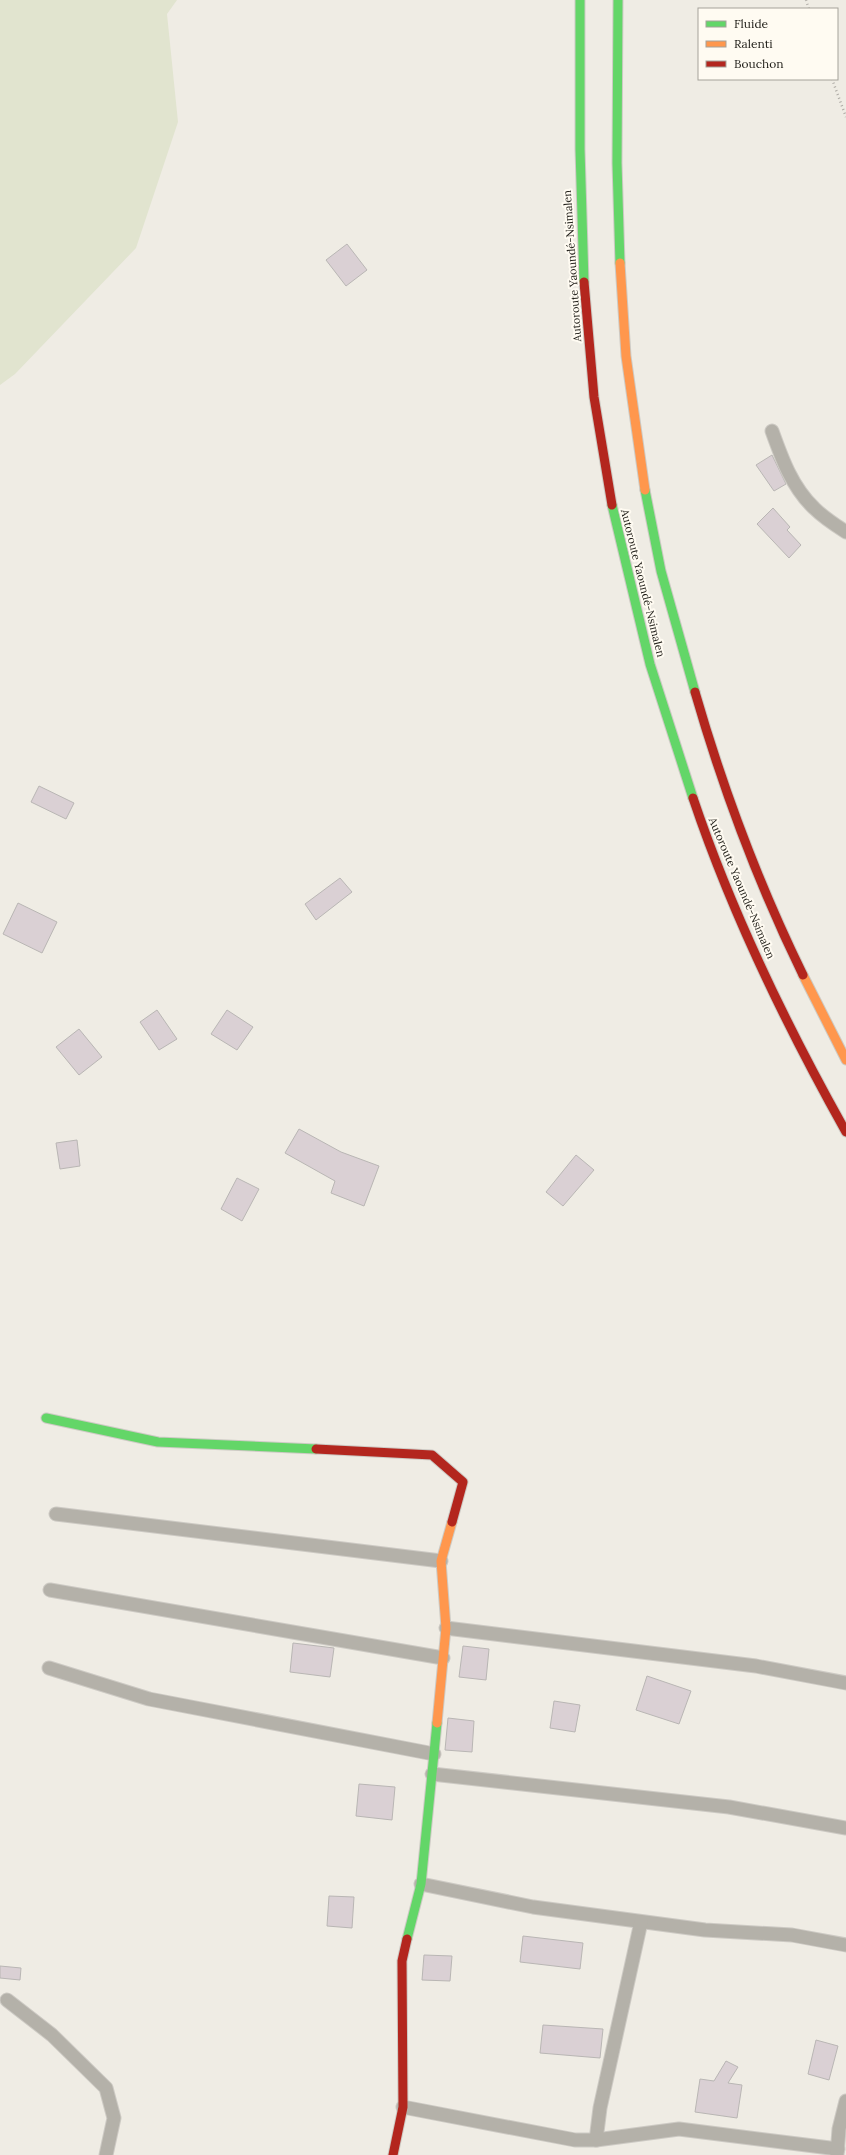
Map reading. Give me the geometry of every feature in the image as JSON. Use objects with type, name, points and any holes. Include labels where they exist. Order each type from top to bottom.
[{"type":"main road","name":"Autoroute Yaoundé-Nsimalen","points":[[580,0],[578,168],[583,279],[594,398],[615,526],[641,630],[671,739],[707,840],[753,948],[793,1034],[846,1132]]},
{"type":"main road","name":"Autoroute Yaoundé-Nsimalen","points":[[618,0],[619,213],[623,326],[639,453],[661,571],[694,689],[728,797],[773,909],[829,1028],[846,1060]]},
{"type":"main road","points":[[46,1418],[158,1442],[432,1455],[463,1482],[441,1561],[446,1628],[421,1884],[402,1961],[403,2107],[394,2155]]},
{"type":"street","points":[[772,431],[785,464],[800,494],[815,510],[846,532]]},
{"type":"street","points":[[56,1514],[441,1561]]},
{"type":"street","points":[[50,1590],[443,1658]]},
{"type":"street","points":[[446,1628],[756,1666],[846,1683]]},
{"type":"street","points":[[49,1668],[149,1699],[434,1754]]},
{"type":"street","points":[[432,1774],[729,1807],[846,1828]]},
{"type":"street","points":[[421,1884],[533,1907],[705,1930],[792,1935],[846,1945]]},
{"type":"street","points":[[596,2140],[600,2108],[641,1922]]},
{"type":"street","points":[[7,2000],[52,2035],[106,2088],[114,2118],[106,2155]]},
{"type":"street","points":[[403,2107],[575,2140],[596,2140],[679,2129],[838,2152],[839,2129],[846,2101]]},
{"type":"path","points":[[832,80],[846,117]]},
{"type":"green space","points":[[0,0],[177,0],[167,14],[178,122],[136,248],[15,374],[0,385]]},
{"type":"building","points":[[347,244],[367,270],[346,286],[326,260]]},
{"type":"building","points":[[772,455],[786,484],[774,491],[756,465]]},
{"type":"building","points":[[773,508],[790,527],[787,530],[801,545],[789,558],[757,524]]},
{"type":"building","points":[[39,786],[74,803],[66,819],[31,802]]},
{"type":"building","points":[[340,878],[352,892],[316,920],[305,904]]},
{"type":"building","points":[[18,903],[57,922],[42,953],[3,934]]},
{"type":"building","points":[[157,1010],[177,1039],[159,1050],[140,1022]]},
{"type":"building","points":[[227,1010],[253,1027],[237,1050],[211,1034]]},
{"type":"building","points":[[79,1029],[102,1057],[79,1075],[56,1047]]},
{"type":"building","points":[[299,1129],[341,1152],[379,1166],[364,1206],[331,1193],[335,1181],[285,1153]]},
{"type":"building","points":[[77,1140],[80,1166],[60,1169],[56,1143]]},
{"type":"building","points":[[576,1155],[594,1170],[563,1206],[546,1192]]},
{"type":"building","points":[[237,1178],[259,1189],[242,1221],[221,1209]]},
{"type":"building","points":[[293,1643],[334,1648],[330,1677],[290,1672]]},
{"type":"building","points":[[463,1646],[489,1649],[486,1680],[459,1677]]},
{"type":"building","points":[[647,1676],[691,1691],[679,1724],[636,1710]]},
{"type":"building","points":[[554,1701],[580,1705],[575,1732],[550,1728]]},
{"type":"building","points":[[448,1718],[474,1721],[472,1752],[445,1750]]},
{"type":"building","points":[[359,1784],[395,1787],[392,1820],[356,1816]]},
{"type":"building","points":[[329,1896],[354,1897],[352,1928],[327,1926]]},
{"type":"building","points":[[523,1936],[583,1943],[580,1969],[520,1962]]},
{"type":"building","points":[[424,1955],[452,1956],[450,1981],[422,1980]]},
{"type":"building","points":[[0,1966],[21,1968],[20,1980],[0,1978]]},
{"type":"building","points":[[543,2025],[603,2029],[600,2058],[540,2053]]},
{"type":"building","points":[[816,2040],[838,2046],[829,2080],[808,2074]]},
{"type":"building","points":[[726,2061],[738,2067],[728,2083],[742,2085],[737,2118],[695,2112],[700,2079],[714,2081]]},
{"type":"traffic: fast","points":[[580,0],[580,149],[584,282]]},
{"type":"traffic: fast","points":[[618,0],[617,163],[620,263]]},
{"type":"traffic: fast","points":[[645,490],[661,571],[695,692]]},
{"type":"traffic: fast","points":[[612,505],[650,664],[693,798]]},
{"type":"traffic: fast","points":[[46,1418],[158,1442],[316,1449]]},
{"type":"traffic: fast","points":[[407,1939],[421,1884],[437,1723]]},
{"type":"traffic: slow","points":[[620,263],[626,356],[645,490]]},
{"type":"traffic: slow","points":[[803,975],[846,1060]]},
{"type":"traffic: slow","points":[[437,1723],[446,1628],[441,1561],[452,1522]]},
{"type":"traffic: jam","points":[[584,282],[594,397],[612,505]]},
{"type":"traffic: jam","points":[[695,692],[743,836],[787,941],[803,975]]},
{"type":"traffic: jam","points":[[693,798],[725,884],[762,968],[802,1051],[846,1132]]},
{"type":"traffic: jam","points":[[316,1449],[432,1455],[463,1482],[452,1522]]},
{"type":"traffic: jam","points":[[393,2155],[403,2107],[402,1961],[407,1939]]}]
